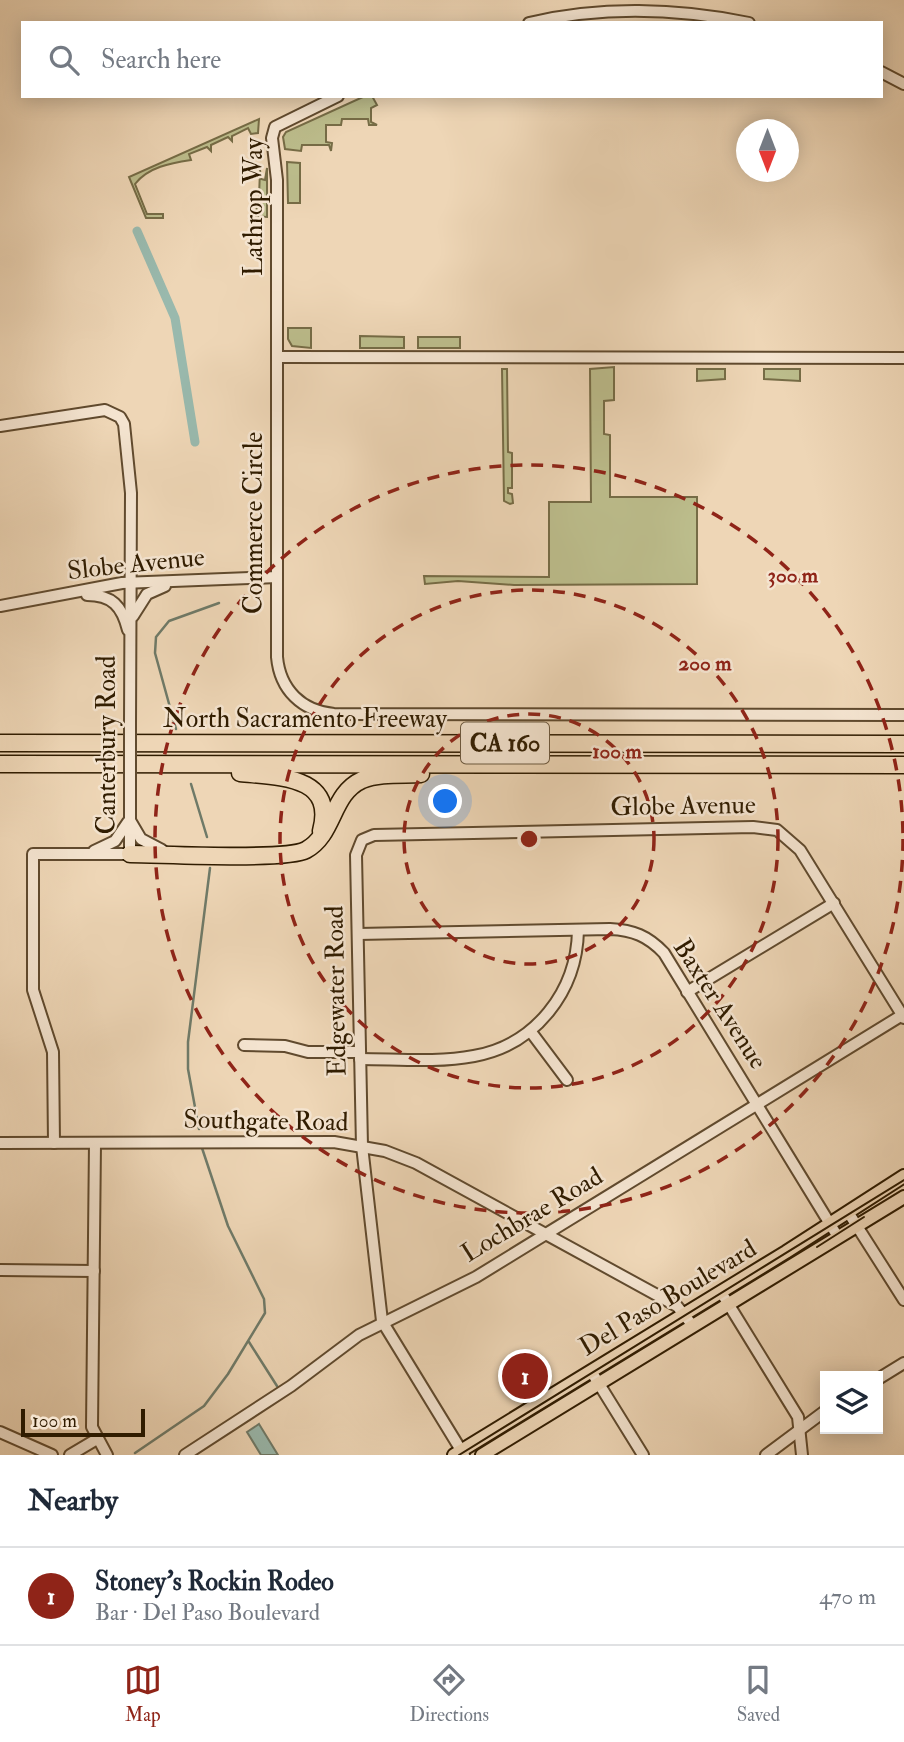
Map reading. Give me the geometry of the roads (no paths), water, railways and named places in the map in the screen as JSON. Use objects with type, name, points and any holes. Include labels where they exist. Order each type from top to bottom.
[{"type":"highway","points":[[0,734],[106,744]]},
{"type":"highway","name":"North Sacramento Freeway","points":[[0,743],[904,744]]},
{"type":"highway","name":"North Sacramento Freeway","points":[[0,764],[904,765]]},
{"type":"highway","points":[[158,764],[281,777],[306,784],[317,794],[323,807],[319,839]]},
{"type":"highway","points":[[130,854],[288,854],[305,850],[319,839],[343,795],[354,784],[368,778],[566,764]]},
{"type":"main road","name":"Del Paso Boulevard","points":[[460,1453],[904,1177]]},
{"type":"main road","name":"Del Paso Boulevard","points":[[482,1455],[904,1197]]},
{"type":"street","points":[[540,21],[588,13],[633,11],[687,13],[737,21]]},
{"type":"street","points":[[883,73],[904,84]]},
{"type":"street","name":"Lathrop Way","points":[[278,357],[277,171],[273,132],[280,123],[334,98]]},
{"type":"street","points":[[278,357],[904,358]]},
{"type":"street","name":"Commerce Circle","points":[[278,357],[277,577],[280,675],[293,697],[312,709],[324,713],[904,715]]},
{"type":"street","name":"Canterbury Road","points":[[0,426],[101,411],[120,417],[127,433],[131,485],[130,854],[33,854],[33,990],[53,1052],[54,1143]]},
{"type":"street","name":"Slobe Avenue","points":[[0,606],[131,583],[277,577]]},
{"type":"street","points":[[132,619],[147,594],[181,582]]},
{"type":"street","points":[[70,593],[110,598],[125,618],[131,641]]},
{"type":"street","points":[[82,854],[111,844],[130,820],[146,844],[177,854]]},
{"type":"street","name":"Globe Avenue","points":[[362,840],[374,835],[762,827],[784,834],[796,844],[903,1015]]},
{"type":"street","name":"Edgewater Road","points":[[362,840],[356,855],[362,1146],[382,1321],[460,1453]]},
{"type":"street","points":[[687,992],[834,903]]},
{"type":"street","points":[[244,1045],[285,1046],[308,1052],[360,1056],[472,1057],[508,1045],[531,1032],[550,1012],[574,965],[578,930]]},
{"type":"street","name":"Baxter Avenue","points":[[358,934],[621,930],[646,937],[664,953],[838,1237]]},
{"type":"street","name":"Lochbrae Road","points":[[185,1455],[382,1321],[476,1277],[903,1015]]},
{"type":"street","points":[[531,1032],[567,1080]]},
{"type":"street","name":"Southgate Road","points":[[0,1143],[334,1142],[362,1146],[416,1163],[677,1306],[692,1326]]},
{"type":"street","points":[[95,1143],[92,1427],[107,1455]]},
{"type":"street","points":[[848,1212],[904,1300]]},
{"type":"street","points":[[0,1270],[94,1271]]},
{"type":"street","points":[[721,1292],[794,1410],[801,1427],[802,1455],[786,1448],[768,1455]]},
{"type":"street","points":[[883,1376],[904,1363]]},
{"type":"street","points":[[591,1371],[643,1455]]},
{"type":"street","points":[[768,1455],[820,1414]]},
{"type":"street","points":[[0,1433],[52,1455]]},
{"type":"street","points":[[70,1455],[97,1439]]},
{"type":"waterway","points":[[137,231],[175,318],[195,442]]},
{"type":"waterway","points":[[176,729],[155,653],[156,637],[169,621],[219,603]]},
{"type":"waterway","points":[[191,784],[207,837]]},
{"type":"waterway","points":[[199,1129],[188,1069],[188,1042],[210,868]]},
{"type":"waterway","points":[[135,1453],[204,1406],[228,1374],[265,1313],[264,1299],[228,1226],[202,1148]]},
{"type":"waterway","points":[[249,1342],[277,1386]]},
{"type":"tram line","points":[[459,1455],[904,1180]]},
{"type":"tram line","points":[[817,1247],[864,1217]]},
{"type":"place","name":"Stoney's Rockin Rodeo","points":[[525,1376]]}]
